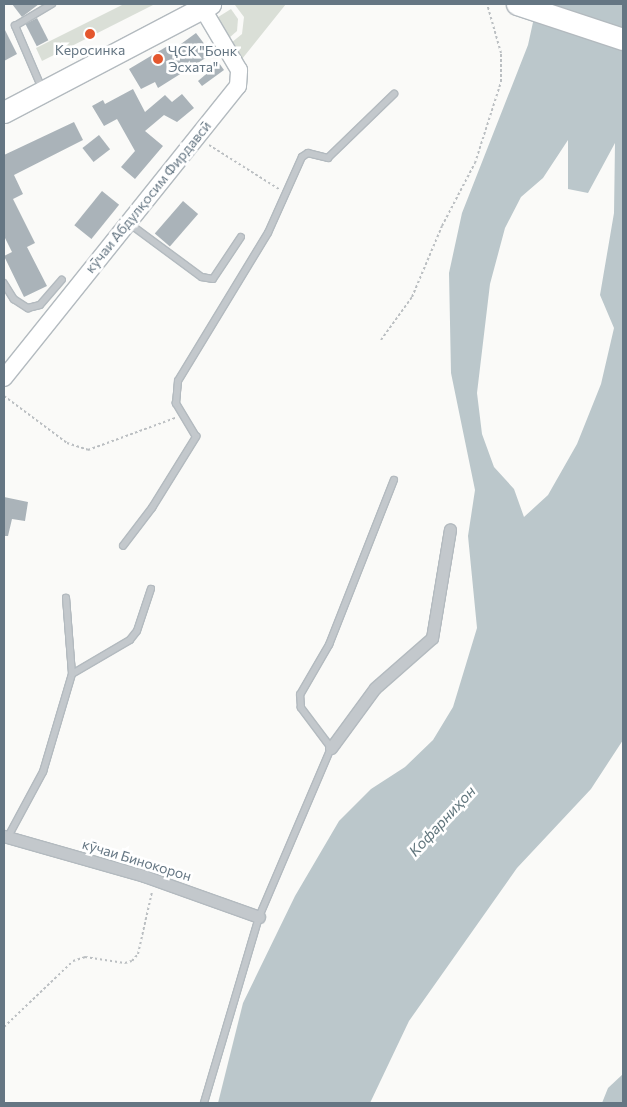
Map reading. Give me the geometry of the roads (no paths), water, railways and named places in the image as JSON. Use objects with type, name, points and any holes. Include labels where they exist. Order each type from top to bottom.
[{"type":"highway","points":[[517,4],[623,39]]},
{"type":"highway","points":[[4,101],[39,82],[200,5]]},
{"type":"highway","points":[[4,112],[200,5]]},
{"type":"street","name":"кӯчаи Абдулқосим Фирдавсӣ","points":[[4,378],[238,86],[239,70],[200,5]]},
{"type":"street","points":[[331,748],[375,688],[432,638],[450,529]]},
{"type":"street","name":"кӯчаи Бинокорон","points":[[6,837],[155,880],[259,917]]},
{"type":"lane","points":[[39,82],[15,26],[52,4]]},
{"type":"lane","points":[[123,546],[152,508],[196,436],[176,404],[178,381],[268,233],[283,192],[302,157],[308,153],[328,158],[394,94]]},
{"type":"lane","points":[[128,222],[202,277],[213,279],[241,238]]},
{"type":"lane","points":[[4,284],[14,299],[28,308],[40,306],[62,280]]},
{"type":"lane","points":[[204,1103],[259,917],[331,748],[301,708],[300,695],[330,645],[394,480]]},
{"type":"lane","points":[[72,674],[130,640],[137,631],[150,589]]},
{"type":"lane","points":[[6,837],[43,772],[72,674],[66,598]]},
{"type":"water","name":"Кофарниҳон","points":[[537,4],[623,4],[623,740],[591,789],[517,868],[409,1021],[370,1103],[218,1103],[243,1003],[295,896],[339,821],[371,789],[405,767],[433,740],[453,707],[477,628],[468,536],[475,490],[451,373],[449,273],[462,213],[528,45]],"holes":[[[568,140],[568,189],[588,193],[615,143],[614,213],[600,295],[614,328],[601,384],[577,444],[548,495],[524,517],[514,489],[494,467],[482,434],[477,393],[490,284],[505,228],[521,197],[543,178]]]},
{"type":"water","points":[[623,1074],[623,1103],[602,1103],[608,1088]]},
{"type":"place","name":"Керосинка","points":[[90,34]]},
{"type":"place","name":"ҶСК \"Бонк Эсхата\"","points":[[158,59]]}]
